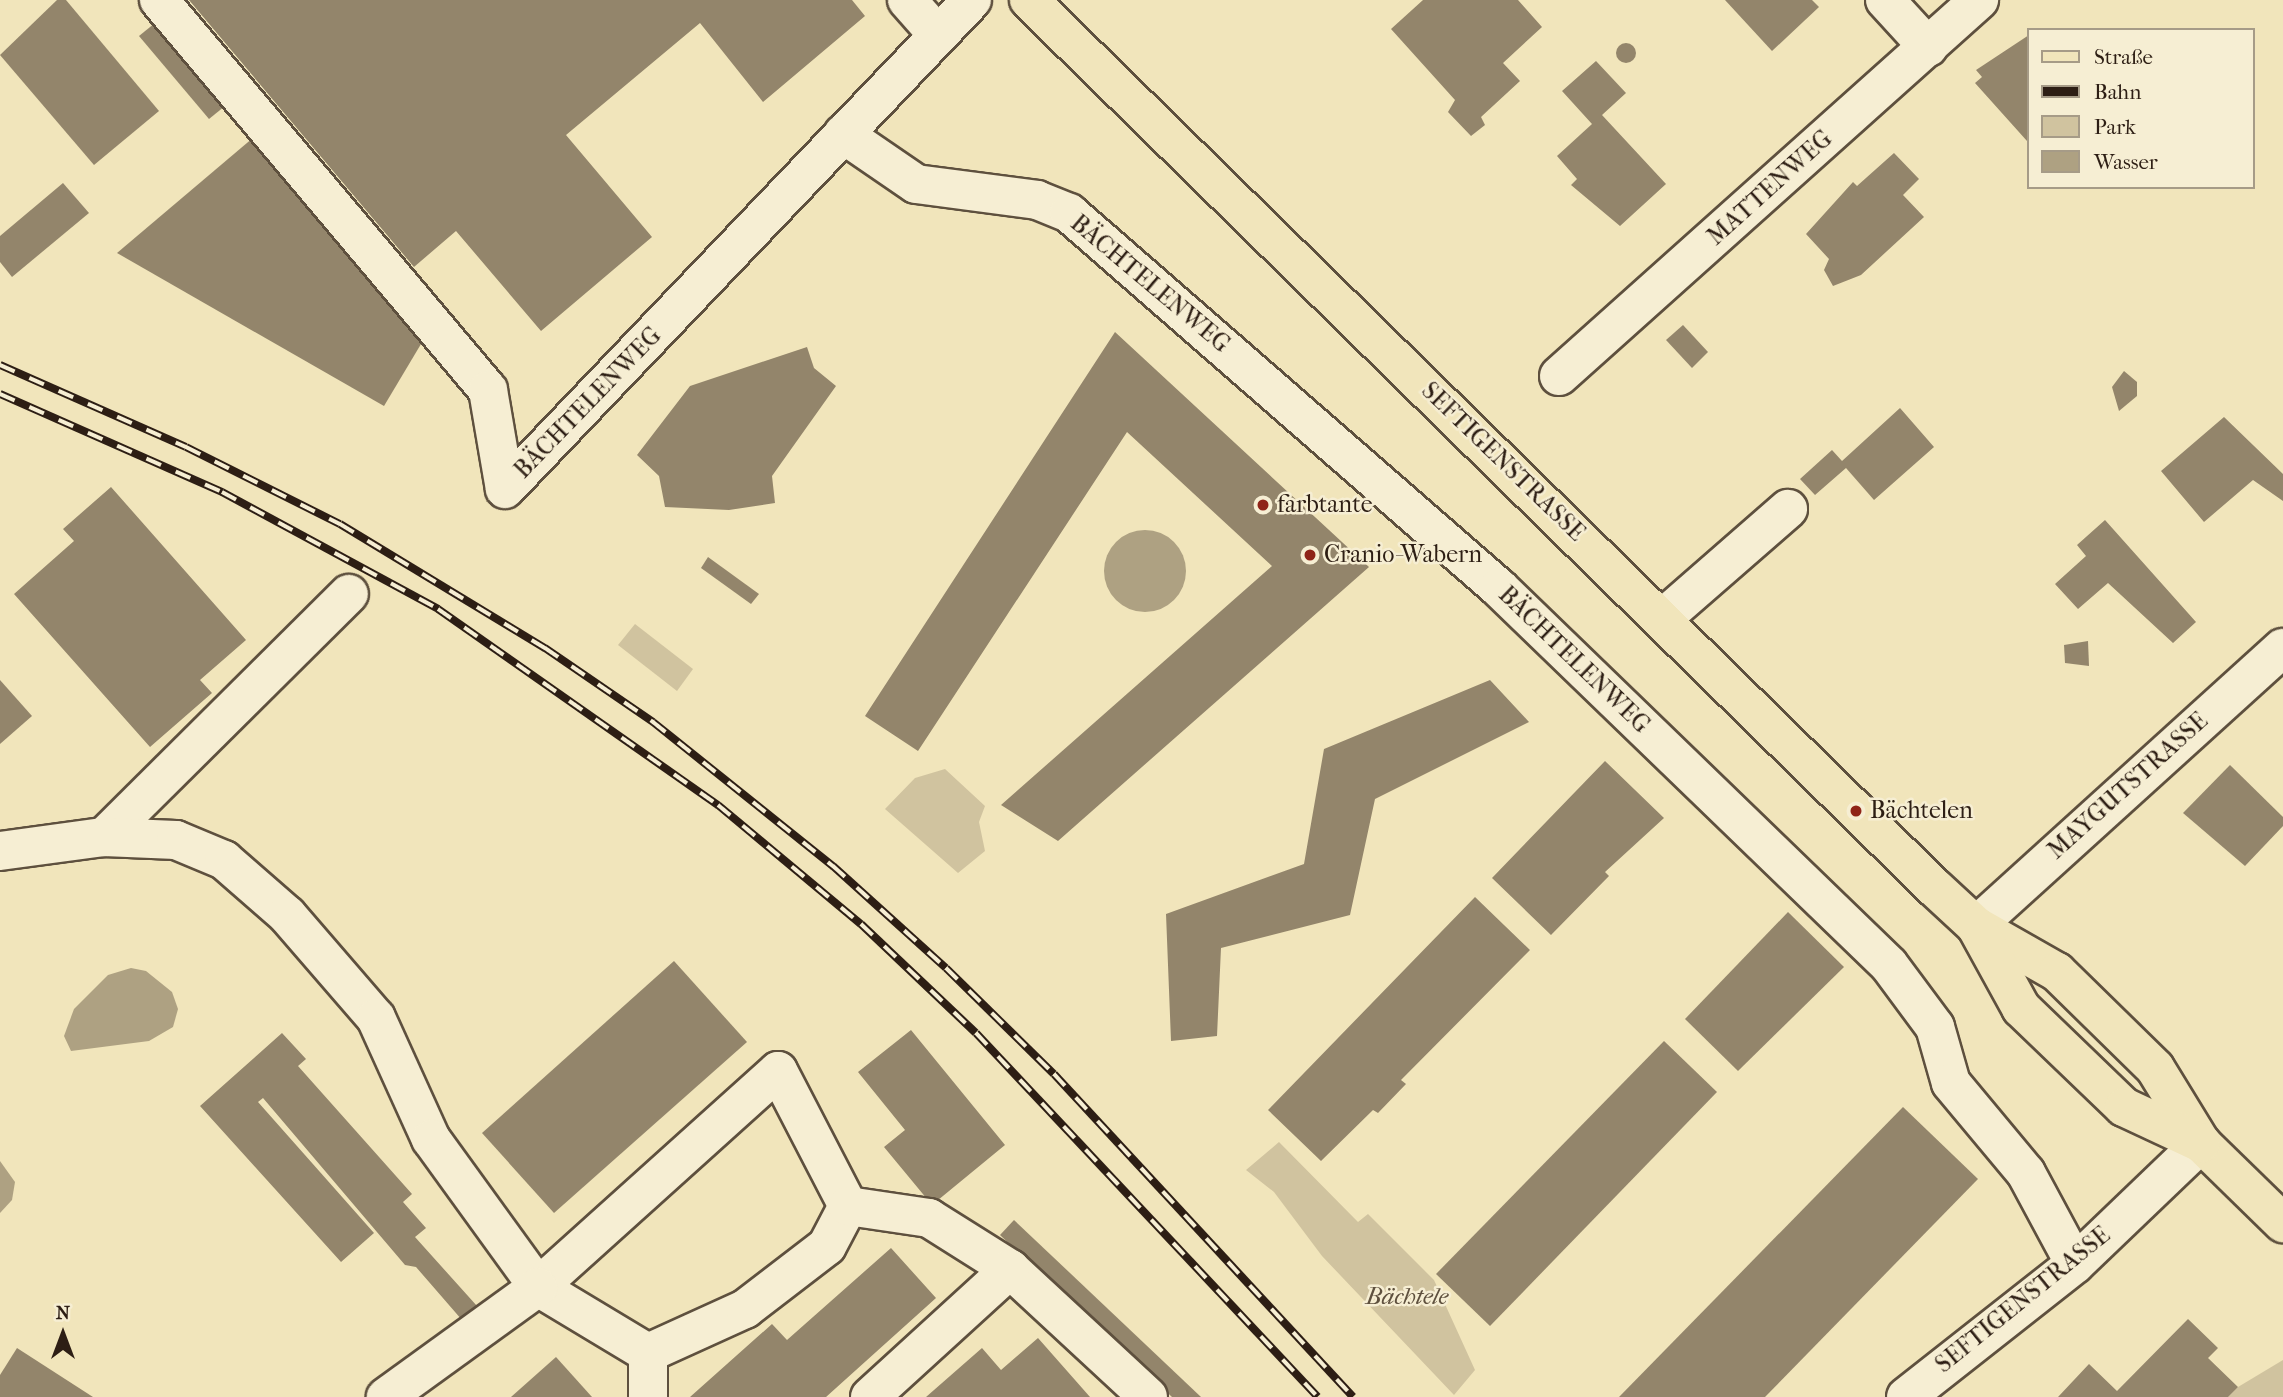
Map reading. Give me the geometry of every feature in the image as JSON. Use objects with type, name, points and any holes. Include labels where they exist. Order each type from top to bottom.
[{"type":"main road","name":"SEFTIGENSTRASSE","points":[[1028,0],[1976,926],[2057,972],[2155,1068],[2201,1143],[2283,1223]]},
{"type":"main road","name":"SEFTIGENSTRASSE","points":[[1976,926],[2021,1008],[2124,1107],[2201,1143]]},
{"type":"street","name":"BÄCHTELENWEG","points":[[159,0],[488,390],[505,489],[972,0]]},
{"type":"street","points":[[907,0],[938,35]]},
{"type":"street","points":[[1885,0],[1928,47]]},
{"type":"street","name":"MATTENWEG","points":[[1559,376],[1979,0]]},
{"type":"street","name":"BÄCHTELENWEG","points":[[843,134],[916,184],[1037,200],[1069,213],[1499,588],[1889,965],[1935,1027],[1951,1083],[2026,1173],[2074,1264]]},
{"type":"street","points":[[1663,618],[1788,509]]},
{"type":"street","points":[[104,837],[349,594]]},
{"type":"street","name":"MAYGUTSTRASSE","points":[[1976,926],[2283,648]]},
{"type":"street","points":[[0,851],[104,837],[176,840],[224,860],[287,915],[376,1018],[431,1139],[538,1287],[648,1353]]},
{"type":"street","points":[[386,1397],[538,1287],[778,1071],[848,1206]]},
{"type":"street","name":"SEFTIGENSTRASSE","points":[[1906,1397],[2074,1264],[2201,1143]]},
{"type":"street","points":[[848,1206],[929,1218],[1010,1269],[1148,1397]]},
{"type":"street","points":[[648,1353],[745,1309],[827,1246],[848,1206]]},
{"type":"street","points":[[870,1397],[1010,1269]]},
{"type":"street","points":[[648,1353],[648,1397]]},
{"type":"green space","points":[[635,624],[693,669],[677,691],[618,645]]},
{"type":"green space","points":[[945,769],[985,806],[979,822],[985,851],[958,873],[885,809],[915,778]]},
{"type":"green space","name":"Bächtele","points":[[1279,1142],[1358,1222],[1368,1214],[1434,1280],[1475,1370],[1454,1395],[1322,1256],[1274,1192],[1246,1170]]},
{"type":"green space","points":[[2283,1360],[2283,1397],[2228,1397],[2238,1387]]},
{"type":"water","points":[[1145,530],[1161,533],[1174,542],[1183,555],[1186,571],[1183,587],[1174,600],[1161,609],[1145,612],[1129,609],[1116,600],[1107,587],[1104,571],[1107,555],[1116,542],[1129,533]]},
{"type":"water","points":[[131,968],[146,971],[172,992],[178,1009],[173,1027],[149,1041],[71,1051],[64,1036],[74,1009],[108,975]]},
{"type":"water","points":[[0,1161],[15,1182],[12,1200],[0,1213]]},
{"type":"building","points":[[57,0],[66,0],[159,111],[94,165],[0,55]]},
{"type":"building","points":[[189,0],[852,0],[865,16],[763,102],[700,23],[566,135],[652,237],[541,331],[456,231],[414,267]]},
{"type":"building","points":[[1423,0],[1518,0],[1542,27],[1503,63],[1520,81],[1481,117],[1485,125],[1471,136],[1448,112],[1455,100],[1391,29]]},
{"type":"building","points":[[1725,0],[1812,0],[1819,7],[1772,51]]},
{"type":"building","points":[[155,23],[225,106],[209,119],[139,36]]},
{"type":"building","points":[[2028,36],[2027,141],[1975,83],[1982,77],[1976,70]]},
{"type":"building","points":[[1626,43],[1633,46],[1636,53],[1633,60],[1626,63],[1619,60],[1616,53],[1619,46]]},
{"type":"building","points":[[1596,61],[1626,93],[1602,115],[1666,184],[1620,226],[1571,185],[1577,179],[1557,156],[1592,124],[1562,91]]},
{"type":"building","points":[[254,137],[424,339],[384,406],[117,253]]},
{"type":"building","points":[[1894,153],[1919,179],[1903,195],[1924,217],[1861,275],[1833,286],[1824,270],[1829,259],[1806,234],[1853,182],[1857,186]]},
{"type":"building","points":[[63,183],[89,213],[12,277],[0,262],[0,236]]},
{"type":"building","points":[[1683,325],[1708,352],[1692,368],[1666,340]]},
{"type":"building","points":[[1115,332],[1369,567],[1058,841],[1001,805],[1272,566],[1127,432],[918,751],[865,716]]},
{"type":"building","points":[[807,347],[814,368],[836,386],[772,476],[775,503],[729,510],[665,507],[659,476],[637,455],[690,386]]},
{"type":"building","points":[[2124,371],[2137,382],[2137,396],[2119,411],[2112,387]]},
{"type":"building","points":[[1900,408],[1934,447],[1874,500],[1846,468],[1815,495],[1800,479],[1832,450],[1842,461]]},
{"type":"building","points":[[2224,417],[2283,474],[2283,501],[2253,480],[2204,522],[2161,471]]},
{"type":"building","points":[[111,487],[246,640],[200,680],[212,693],[150,747],[14,594],[74,541],[63,529]]},
{"type":"building","points":[[2105,520],[2196,622],[2173,643],[2108,583],[2078,609],[2055,584],[2086,556],[2077,545]]},
{"type":"building","points":[[708,557],[759,594],[751,604],[701,568]]},
{"type":"building","points":[[2088,641],[2089,666],[2065,663],[2064,645]]},
{"type":"building","points":[[0,680],[32,716],[0,744]]},
{"type":"building","points":[[1490,680],[1529,722],[1375,799],[1350,915],[1221,948],[1217,1036],[1171,1041],[1166,914],[1304,864],[1324,749]]},
{"type":"building","points":[[1605,761],[1664,818],[1605,872],[1609,876],[1551,935],[1492,878]]},
{"type":"building","points":[[2230,765],[2283,817],[2283,826],[2245,866],[2183,813]]},
{"type":"building","points":[[1475,897],[1530,950],[1401,1080],[1406,1084],[1378,1113],[1373,1110],[1321,1161],[1268,1110]]},
{"type":"building","points":[[1788,912],[1844,967],[1738,1071],[1685,1019]]},
{"type":"building","points":[[674,961],[747,1042],[554,1213],[482,1133]]},
{"type":"building","points":[[911,1030],[1005,1145],[932,1205],[884,1147],[905,1130],[858,1072]]},
{"type":"building","points":[[282,1033],[306,1059],[298,1066],[412,1194],[403,1202],[426,1228],[415,1237],[477,1306],[462,1320],[416,1267],[405,1265],[263,1098],[258,1102],[374,1233],[341,1262],[200,1106]]},
{"type":"building","points":[[1664,1041],[1717,1092],[1490,1326],[1436,1274]]},
{"type":"building","points":[[1903,1107],[1978,1179],[1765,1397],[1619,1397]]},
{"type":"building","points":[[1014,1220],[1201,1397],[1172,1397],[1000,1235]]},
{"type":"building","points":[[891,1248],[936,1298],[826,1397],[690,1397],[772,1324],[787,1340]]},
{"type":"building","points":[[2188,1319],[2218,1348],[2208,1358],[2238,1387],[2228,1397],[2058,1397],[2089,1364],[2117,1391]]},
{"type":"building","points":[[1038,1338],[1090,1397],[926,1397],[982,1348],[1001,1370]]},
{"type":"building","points":[[17,1348],[93,1397],[0,1397],[0,1375]]},
{"type":"building","points":[[556,1357],[592,1397],[511,1397]]},
{"type":"railway","points":[[0,365],[186,447],[340,524],[545,648],[653,722],[833,866],[946,968],[1054,1074],[1353,1397]]},
{"type":"railway","points":[[0,394],[222,492],[438,609],[718,805],[861,924],[976,1033],[1318,1397]]},
{"type":"place","name":"farbtante","points":[[1263,505]]},
{"type":"place","name":"Cranio-Wabern","points":[[1310,555]]},
{"type":"place","name":"Bächtelen","points":[[1856,811]]}]
